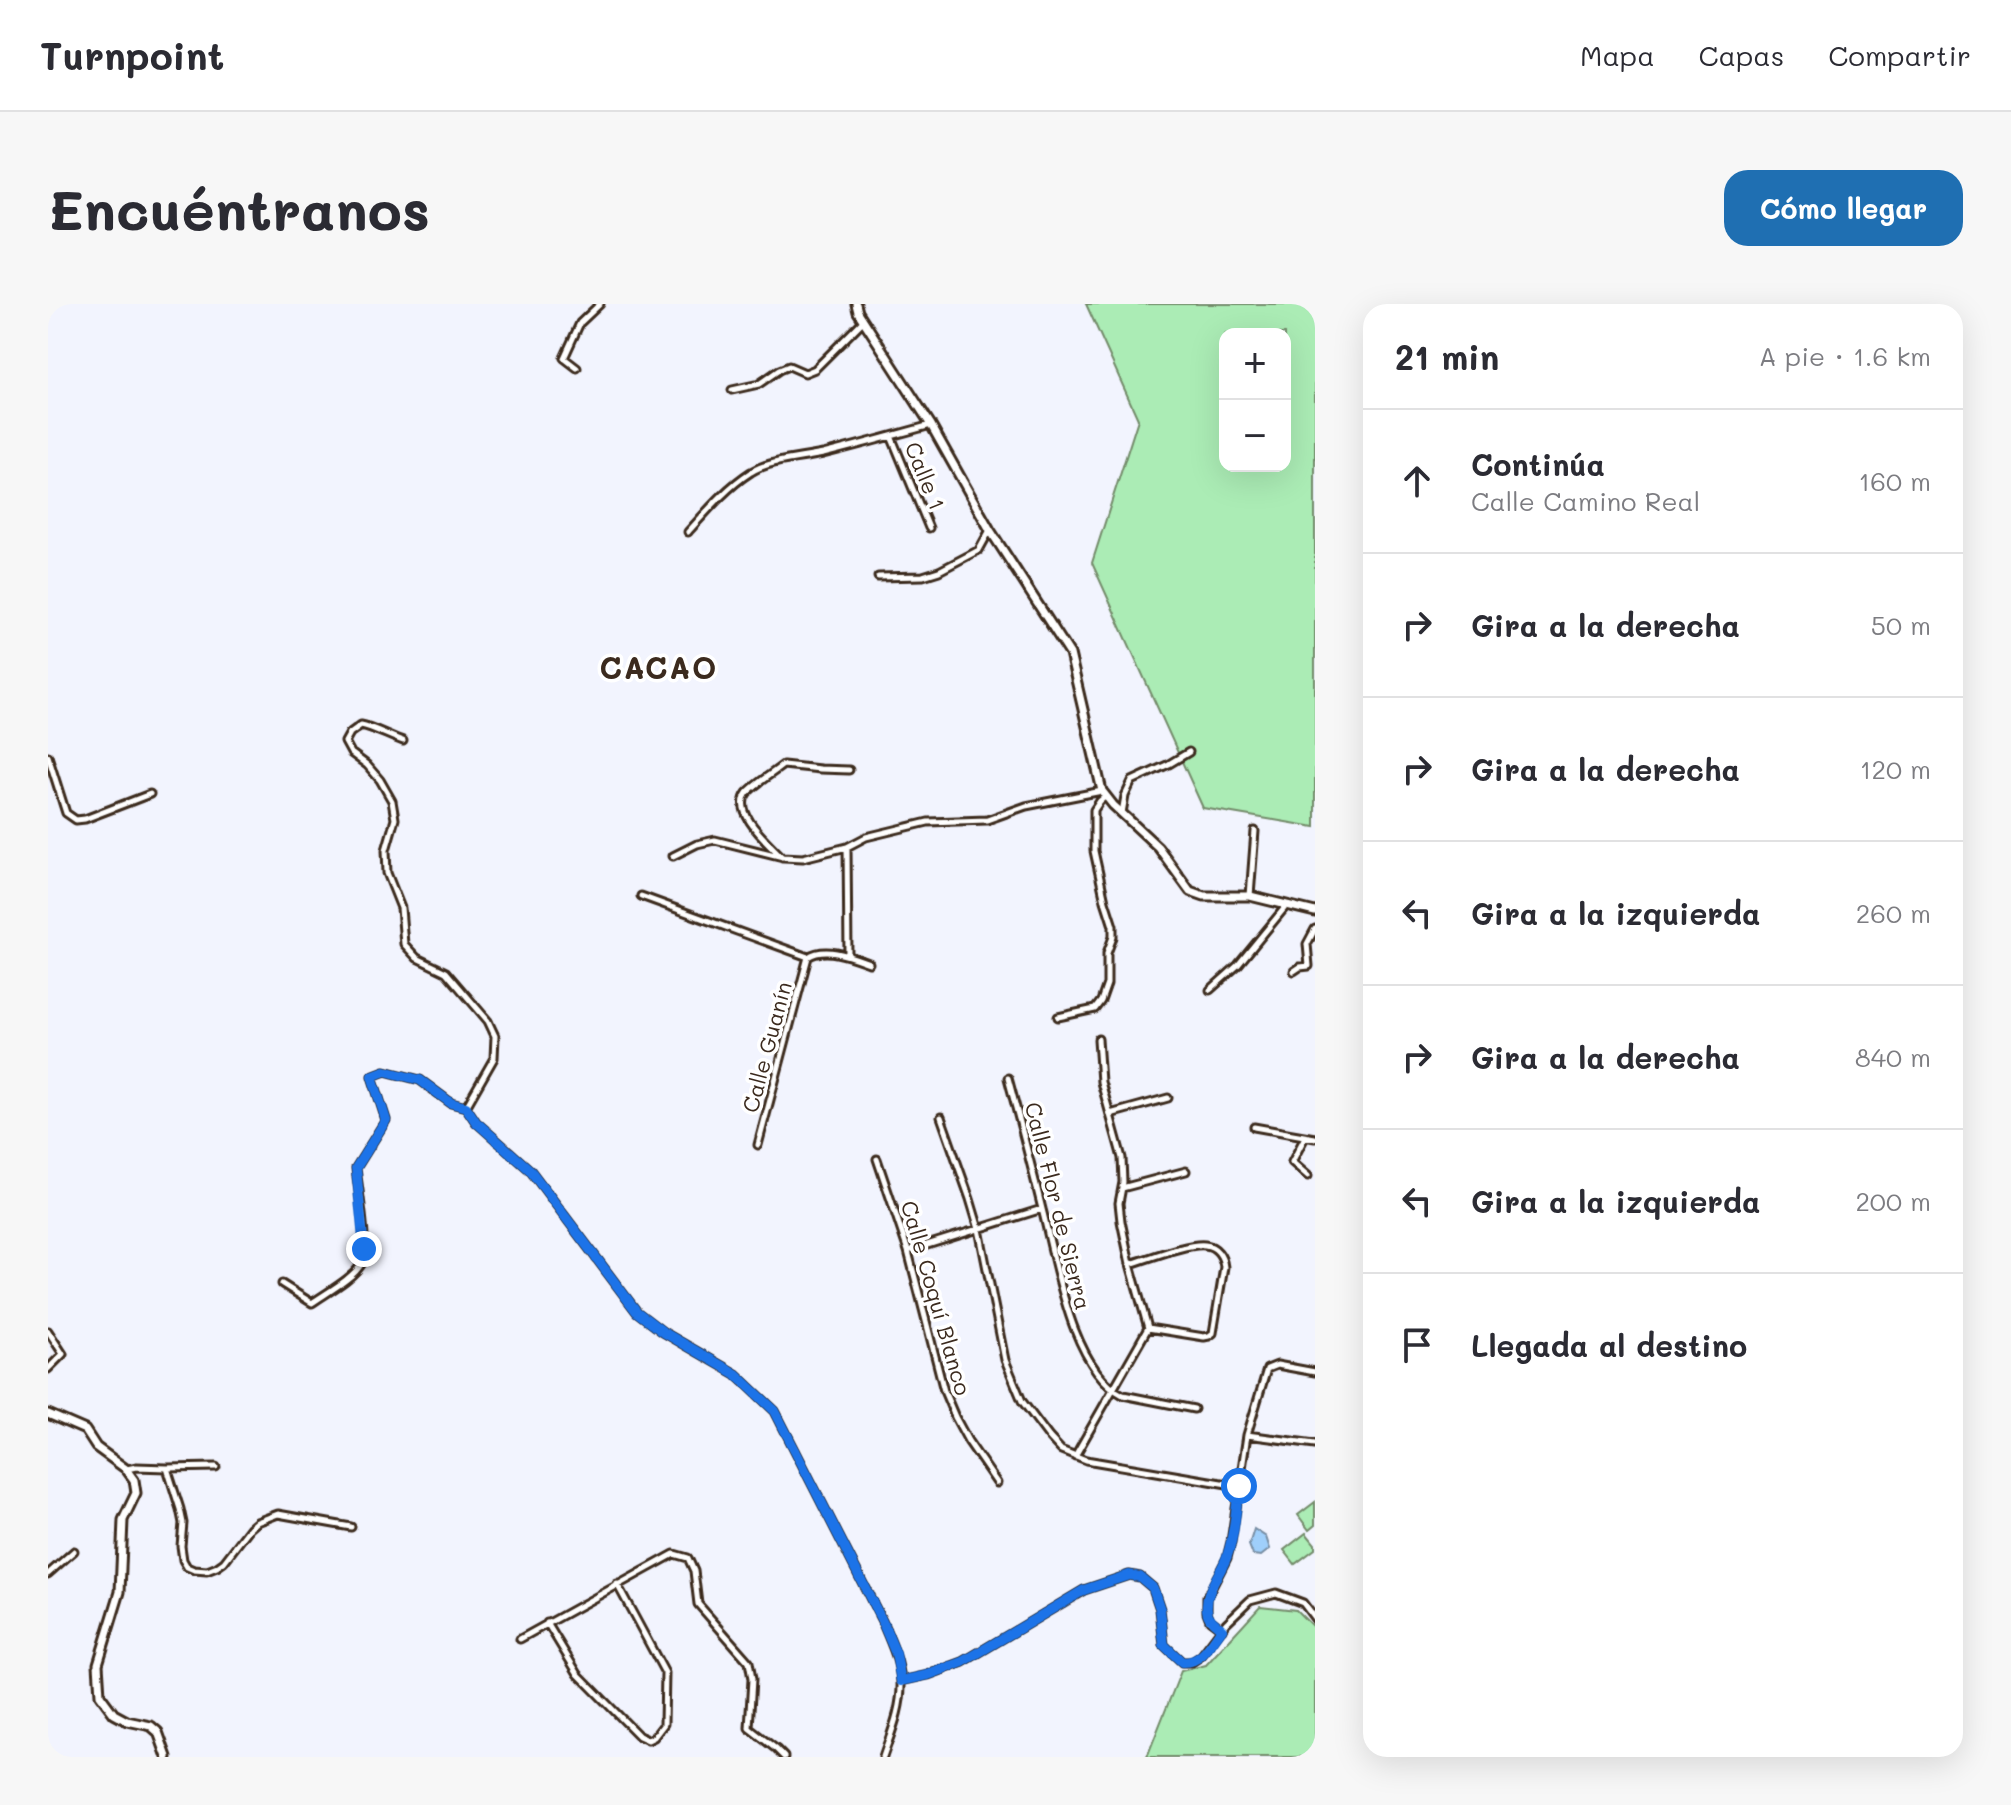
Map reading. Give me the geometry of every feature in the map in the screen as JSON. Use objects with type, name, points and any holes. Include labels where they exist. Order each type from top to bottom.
[{"type":"street","points":[[577,368],[564,358],[580,323],[600,304]]},
{"type":"street","points":[[854,307],[931,425],[990,530],[1070,654],[1104,793],[1158,847],[1190,891],[1204,896],[1250,896],[1315,912]]},
{"type":"street","points":[[732,390],[759,384],[789,366],[805,373],[815,369],[864,320]]},
{"type":"street","points":[[688,532],[714,502],[754,470],[931,425]]},
{"type":"street","name":"Calle 1","points":[[891,436],[929,528]]},
{"type":"street","points":[[878,577],[923,576],[939,571],[979,550],[990,530]]},
{"type":"street","points":[[403,741],[361,725],[350,733],[345,742],[351,753],[380,780],[392,801],[395,819],[386,850],[387,873],[401,908],[404,944],[417,958],[446,972],[488,1021],[495,1036],[494,1058],[466,1107]]},
{"type":"street","points":[[1122,814],[1132,781],[1189,752]]},
{"type":"street","points":[[48,756],[66,813],[76,820],[150,794]]},
{"type":"street","points":[[783,857],[746,817],[743,804],[747,794],[783,765],[849,770]]},
{"type":"street","points":[[673,856],[697,844],[715,840],[783,857],[803,858],[847,847],[866,837],[928,822],[987,820],[1026,806],[1104,793]]},
{"type":"street","points":[[1058,1017],[1095,1009],[1107,984],[1107,953],[1113,926],[1094,851],[1094,810],[1104,793]]},
{"type":"street","points":[[1250,896],[1255,831]]},
{"type":"street","points":[[847,847],[848,955]]},
{"type":"street","points":[[641,896],[808,957],[816,952],[848,955],[869,963]]},
{"type":"street","points":[[1210,990],[1238,965],[1287,905]]},
{"type":"street","points":[[1294,971],[1309,966],[1307,944],[1315,929]]},
{"type":"street","name":"Calle Guanín","points":[[758,1145],[808,957]]},
{"type":"street","points":[[1075,1456],[1148,1328],[1121,1221],[1122,1158],[1101,1082],[1098,1039]]},
{"type":"street","points":[[282,1284],[312,1303],[355,1273],[363,1261],[356,1168],[386,1120],[372,1076],[385,1071],[420,1080],[451,1103],[466,1107],[476,1122],[530,1170],[637,1312],[663,1332],[736,1374],[775,1411],[896,1654],[901,1681],[895,1724],[883,1757]]},
{"type":"street","name":"Calle Flor de Sierra","points":[[1008,1078],[1069,1317],[1090,1361],[1113,1390]]},
{"type":"street","points":[[1110,1114],[1168,1098]]},
{"type":"street","points":[[941,1117],[979,1229],[1005,1360],[1022,1401],[1049,1437],[1061,1450],[1086,1460],[1239,1486]]},
{"type":"street","points":[[1254,1127],[1315,1138]]},
{"type":"street","points":[[1305,1137],[1292,1162],[1308,1176]]},
{"type":"street","name":"Calle Coquí Blanco","points":[[877,1159],[908,1251],[944,1391],[962,1429],[997,1483]]},
{"type":"street","points":[[1122,1188],[1186,1171]]},
{"type":"street","points":[[908,1251],[1042,1209]]},
{"type":"street","points":[[1130,1264],[1206,1245],[1214,1248],[1223,1260],[1213,1333],[1204,1337],[1148,1328]]},
{"type":"street","points":[[48,1331],[63,1354],[48,1369]]},
{"type":"street","points":[[1222,1629],[1210,1620],[1207,1597],[1227,1558],[1247,1435],[1267,1369],[1277,1365],[1315,1372]]},
{"type":"street","points":[[1113,1390],[1135,1398],[1194,1409]]},
{"type":"street","points":[[48,1414],[85,1430],[96,1447],[126,1469],[134,1480],[136,1493],[123,1520],[120,1592],[98,1664],[100,1695],[114,1714],[127,1721],[151,1726],[158,1732],[167,1757]]},
{"type":"street","points":[[1247,1435],[1315,1444]]},
{"type":"street","points":[[126,1469],[216,1467]]},
{"type":"street","points":[[167,1468],[183,1523],[183,1560],[187,1567],[194,1570],[207,1571],[217,1567],[250,1528],[278,1514],[351,1527]]},
{"type":"street","points":[[48,1574],[74,1551]]},
{"type":"street","points":[[520,1639],[674,1554],[688,1558],[694,1571],[698,1604],[749,1662],[752,1679],[749,1728],[784,1757]]},
{"type":"street","points":[[901,1681],[963,1662],[1084,1590],[1129,1575],[1140,1577],[1153,1588],[1160,1609],[1164,1645],[1182,1662],[1192,1662],[1201,1656],[1250,1600],[1276,1593],[1303,1603],[1315,1619]]},
{"type":"street","points":[[547,1623],[578,1674],[639,1736],[648,1740],[654,1737],[664,1724],[665,1673],[617,1584]]},
{"type":"green space","points":[[1086,304],[1315,304],[1315,827],[1203,808],[1092,563],[1138,419]]},
{"type":"green space","points":[[1315,1502],[1315,1525],[1309,1530],[1298,1515]]},
{"type":"green space","points":[[1306,1533],[1315,1544],[1315,1549],[1295,1564],[1284,1550]]},
{"type":"green space","points":[[1260,1606],[1296,1610],[1315,1629],[1315,1757],[1147,1757],[1181,1671],[1206,1665]]},
{"type":"water","points":[[1254,1529],[1266,1537],[1270,1549],[1261,1556],[1253,1555],[1249,1545]]},
{"type":"district","name":"CACAO","points":[[659,669]]},
{"type":"route","points":[[364,1249],[356,1168],[386,1120],[372,1076],[385,1071],[420,1080],[451,1103],[466,1107],[476,1122],[530,1170],[637,1312],[663,1332],[736,1374],[775,1411],[882,1621],[896,1654],[901,1681],[963,1662],[1084,1590],[1129,1575],[1140,1577],[1153,1588],[1160,1609],[1164,1645],[1182,1662],[1192,1662],[1201,1656],[1222,1629],[1210,1620],[1207,1597],[1227,1558],[1239,1486]]}]
